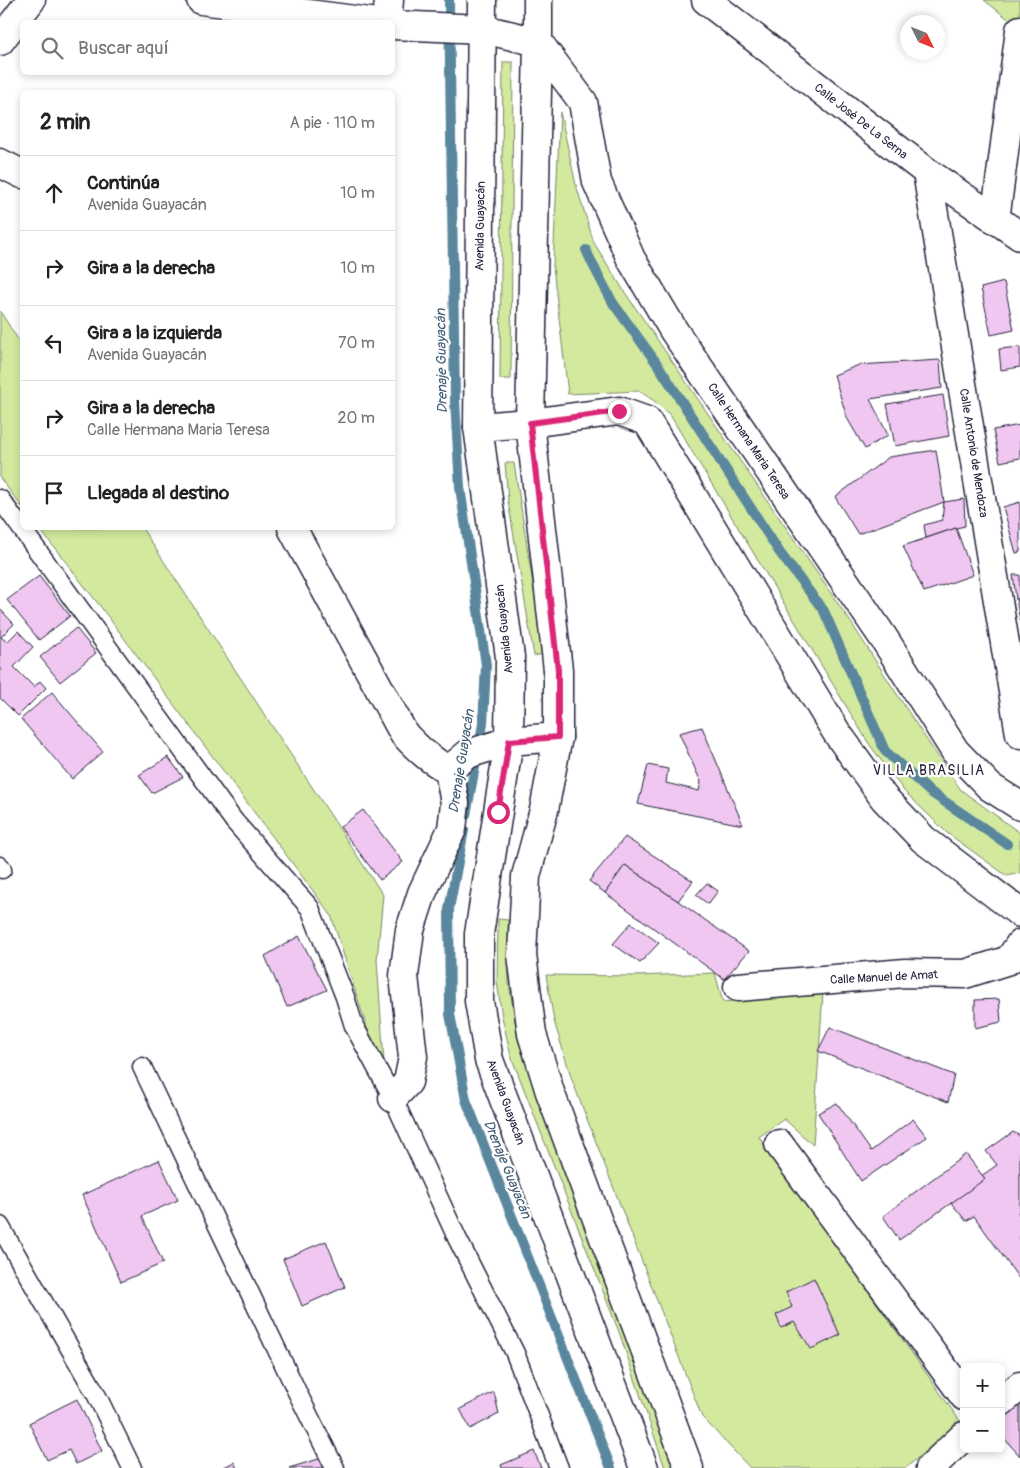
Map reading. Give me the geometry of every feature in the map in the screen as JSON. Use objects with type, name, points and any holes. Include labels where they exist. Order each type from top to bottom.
[{"type":"street","points":[[0,41],[30,0]]},
{"type":"street","points":[[202,0],[355,20]]},
{"type":"street","points":[[387,20],[389,0]]},
{"type":"street","name":"Avenida Guayacán","points":[[482,0],[478,426],[510,657],[509,741],[479,934],[479,1001],[489,1060],[644,1468]]},
{"type":"street","points":[[538,0],[530,423],[558,670],[558,737],[544,810],[526,876],[522,955],[532,1034],[550,1092],[689,1468]]},
{"type":"street","name":"Calle José De La Serna","points":[[706,0],[928,172],[1020,236]]},
{"type":"street","points":[[395,25],[483,29],[538,42]]},
{"type":"street","points":[[995,220],[1020,30]]},
{"type":"street","name":"Calle Hermana Maria Teresa","points":[[538,42],[583,102],[597,182],[631,259],[674,332],[886,640],[955,751],[990,787],[1020,806]]},
{"type":"street","points":[[0,163],[20,173]]},
{"type":"street","name":"Calle Antonio de Mendoza","points":[[928,172],[1020,734]]},
{"type":"street","points":[[478,426],[530,423],[619,411],[647,421],[837,732],[884,798],[923,839],[1020,913]]},
{"type":"street","points":[[293,530],[404,734],[420,752],[434,763],[449,770]]},
{"type":"street","points":[[449,770],[468,754],[509,741],[558,737]]},
{"type":"street","points":[[393,1098],[408,1082],[413,1057],[404,976],[410,930],[419,902],[452,829],[455,803],[449,770]]},
{"type":"street","name":"Calle Manuel de Amat","points":[[738,987],[905,973],[965,974],[1009,960],[1020,944]]},
{"type":"street","points":[[779,1144],[960,1391]]},
{"type":"street","points":[[1005,1399],[1020,1386]]},
{"type":"street","points":[[930,1468],[960,1440]]},
{"type":"lane","points":[[0,499],[20,527]]},
{"type":"lane","points":[[23,530],[234,821],[310,908],[345,997],[354,1026],[393,1098],[457,1238],[515,1353],[559,1468]]},
{"type":"lane","points":[[142,1067],[335,1468]]},
{"type":"lane","points":[[0,1226],[96,1394],[132,1468]]},
{"type":"green space","points":[[984,0],[1020,0],[1020,28]]},
{"type":"green space","points":[[503,62],[513,62],[511,379],[500,379]]},
{"type":"green space","points":[[560,112],[576,185],[594,243],[626,294],[852,624],[961,790],[1020,833],[1020,873],[1007,876],[947,833],[904,791],[869,744],[670,415],[639,391],[568,394],[553,267]]},
{"type":"green space","points":[[0,311],[20,343],[20,504],[0,478]]},
{"type":"green space","points":[[505,463],[514,463],[544,654],[534,656],[508,501]]},
{"type":"green space","points":[[41,530],[143,530],[383,895],[377,960],[384,1062],[367,1028],[331,915],[100,606]]},
{"type":"green space","points":[[498,919],[508,920],[509,983],[518,1040],[677,1468],[665,1468],[619,1332],[511,1056],[502,1017],[497,981]]},
{"type":"green space","points":[[715,973],[723,1002],[823,992],[813,1145],[784,1119],[759,1137],[960,1421],[906,1468],[750,1468],[702,1417],[572,1080],[554,1021],[546,975],[636,976]]},
{"type":"building","points":[[1004,282],[1014,330],[991,335],[981,288]]},
{"type":"building","points":[[1020,347],[1020,367],[1001,370],[999,349]]},
{"type":"building","points":[[940,360],[942,388],[870,399],[888,435],[865,449],[847,418],[834,375],[859,365]]},
{"type":"building","points":[[943,395],[949,436],[895,446],[887,404]]},
{"type":"building","points":[[1020,425],[1020,458],[1000,462],[993,430]]},
{"type":"building","points":[[936,450],[944,502],[858,534],[835,497],[889,457]]},
{"type":"building","points":[[964,499],[965,526],[926,538],[924,525],[942,520],[944,502]]},
{"type":"building","points":[[1020,502],[1020,552],[1016,553],[1003,507]]},
{"type":"building","points":[[956,528],[973,575],[924,592],[903,546]]},
{"type":"building","points":[[1013,575],[1020,575],[1020,599],[1016,599]]},
{"type":"building","points":[[39,576],[70,616],[39,640],[7,600]]},
{"type":"building","points":[[1016,599],[1020,599],[1020,620]]},
{"type":"building","points":[[0,609],[14,624],[1,637],[7,642],[18,631],[33,647],[14,667],[34,687],[40,681],[46,688],[18,716],[0,698]]},
{"type":"building","points":[[76,628],[96,653],[60,682],[40,657]]},
{"type":"building","points":[[52,692],[103,752],[72,779],[21,719]]},
{"type":"building","points":[[702,727],[743,825],[638,804],[648,765],[668,769],[666,783],[699,791],[701,782],[679,733]]},
{"type":"building","points":[[168,757],[183,777],[152,793],[139,775]]},
{"type":"building","points":[[363,810],[403,862],[380,880],[340,827]]},
{"type":"building","points":[[625,837],[693,881],[678,901],[625,865],[605,893],[589,881]]},
{"type":"building","points":[[625,865],[749,951],[724,979],[605,893]]},
{"type":"building","points":[[707,883],[718,891],[708,904],[696,895]]},
{"type":"building","points":[[631,923],[659,943],[640,963],[613,944]]},
{"type":"building","points":[[299,936],[327,990],[287,1007],[265,956]]},
{"type":"building","points":[[999,999],[1001,1022],[975,1028],[975,1000]]},
{"type":"building","points":[[830,1027],[954,1075],[948,1102],[818,1051]]},
{"type":"building","points":[[837,1103],[871,1151],[913,1119],[927,1137],[861,1181],[818,1113]]},
{"type":"building","points":[[1013,1132],[1020,1136],[1020,1210],[1018,1212],[1020,1216],[1020,1280],[974,1216],[966,1221],[948,1199],[997,1165],[986,1151]]},
{"type":"building","points":[[966,1154],[985,1179],[899,1240],[883,1216]]},
{"type":"building","points":[[159,1160],[178,1200],[142,1216],[163,1263],[121,1282],[82,1195]]},
{"type":"building","points":[[326,1241],[345,1287],[302,1306],[283,1259]]},
{"type":"building","points":[[814,1278],[840,1335],[811,1349],[794,1322],[781,1328],[776,1315],[792,1307],[786,1292]]},
{"type":"building","points":[[494,1392],[499,1414],[470,1429],[460,1409]]},
{"type":"building","points":[[77,1399],[102,1451],[76,1464],[69,1450],[47,1460],[29,1423]]},
{"type":"building","points":[[1015,1401],[1020,1407],[1020,1456],[1005,1439],[1005,1409]]},
{"type":"building","points":[[534,1451],[541,1468],[502,1468],[501,1465]]},
{"type":"building","points":[[322,1458],[325,1468],[289,1468]]},
{"type":"building","points":[[234,1462],[237,1468],[222,1468]]},
{"type":"waterway","name":"Drenaje Guayacán","points":[[449,0],[455,401],[460,487],[486,665],[483,724],[466,815]]},
{"type":"waterway","points":[[586,250],[613,303],[658,365],[780,553],[824,611],[885,751],[929,791],[1007,844]]},
{"type":"waterway","name":"Drenaje Guayacán","points":[[464,830],[449,909],[450,1014],[466,1100],[611,1468]]},
{"type":"district","name":"VILLA BRASILIA","points":[[929,770]]},
{"type":"route","points":[[498,812],[509,741],[558,737],[558,670],[530,423],[619,411]]}]
